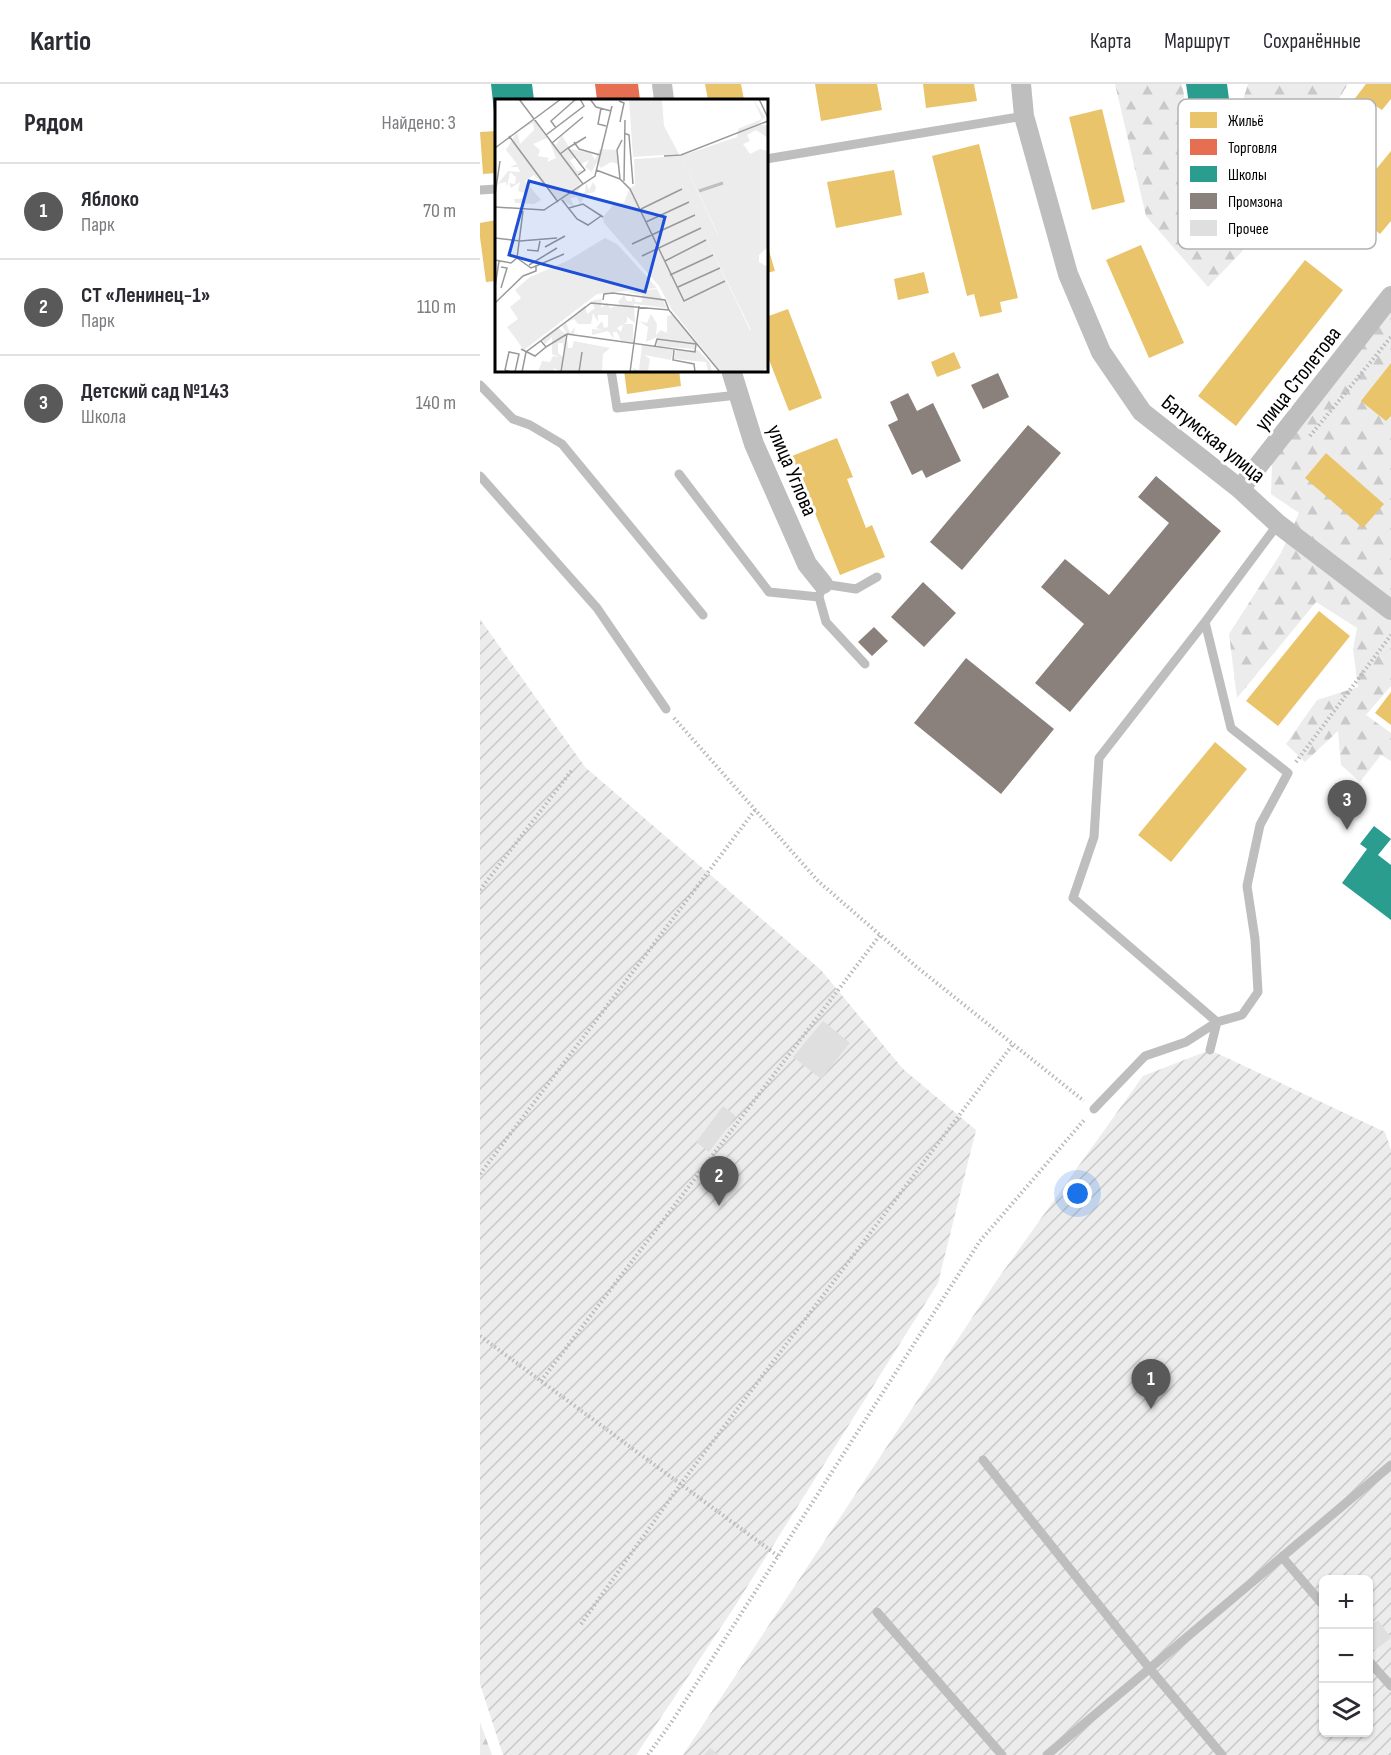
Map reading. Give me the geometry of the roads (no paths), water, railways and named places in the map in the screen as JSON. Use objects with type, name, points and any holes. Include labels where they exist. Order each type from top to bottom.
[{"type":"street","points":[[662,84],[664,99]]},
{"type":"street","name":"Батумская улица","points":[[1021,84],[1024,116],[1068,274],[1101,352],[1142,412],[1240,489],[1278,524],[1391,610]]},
{"type":"street","name":"улица Столетова","points":[[1240,489],[1391,296]]},
{"type":"street","name":"улица Углова","points":[[732,372],[759,455],[807,564],[821,590]]},
{"type":"lane","points":[[768,159],[1024,116]]},
{"type":"lane","points":[[480,190],[495,189]]},
{"type":"lane","points":[[611,372],[617,408],[738,395]]},
{"type":"lane","points":[[480,385],[513,419],[530,425],[562,444],[703,615]]},
{"type":"lane","points":[[679,474],[769,592],[856,590],[877,577]]},
{"type":"lane","points":[[480,476],[597,608],[666,709]]},
{"type":"lane","points":[[1217,1022],[1073,898],[1094,837],[1099,758],[1278,524]]},
{"type":"lane","points":[[821,590],[826,622],[865,664]]},
{"type":"lane","points":[[1094,1109],[1145,1056],[1186,1042],[1217,1022],[1242,1015],[1258,992],[1255,939],[1247,886],[1260,825],[1288,773],[1231,728],[1205,622]]},
{"type":"lane","points":[[1210,1050],[1217,1022]]},
{"type":"lane","points":[[983,1460],[1150,1669],[1222,1755]]},
{"type":"lane","points":[[1047,1755],[1391,1465]]},
{"type":"lane","points":[[1283,1558],[1319,1601]]},
{"type":"lane","points":[[877,1612],[1002,1755]]},
{"type":"lane","points":[[1373,1666],[1391,1686]]},
{"type":"place","name":"Детский сад №143","points":[[1347,830]]},
{"type":"place","name":"СТ «Ленинец-1»","points":[[719,1206]]},
{"type":"place","name":"Яблоко","points":[[1151,1409]]}]
